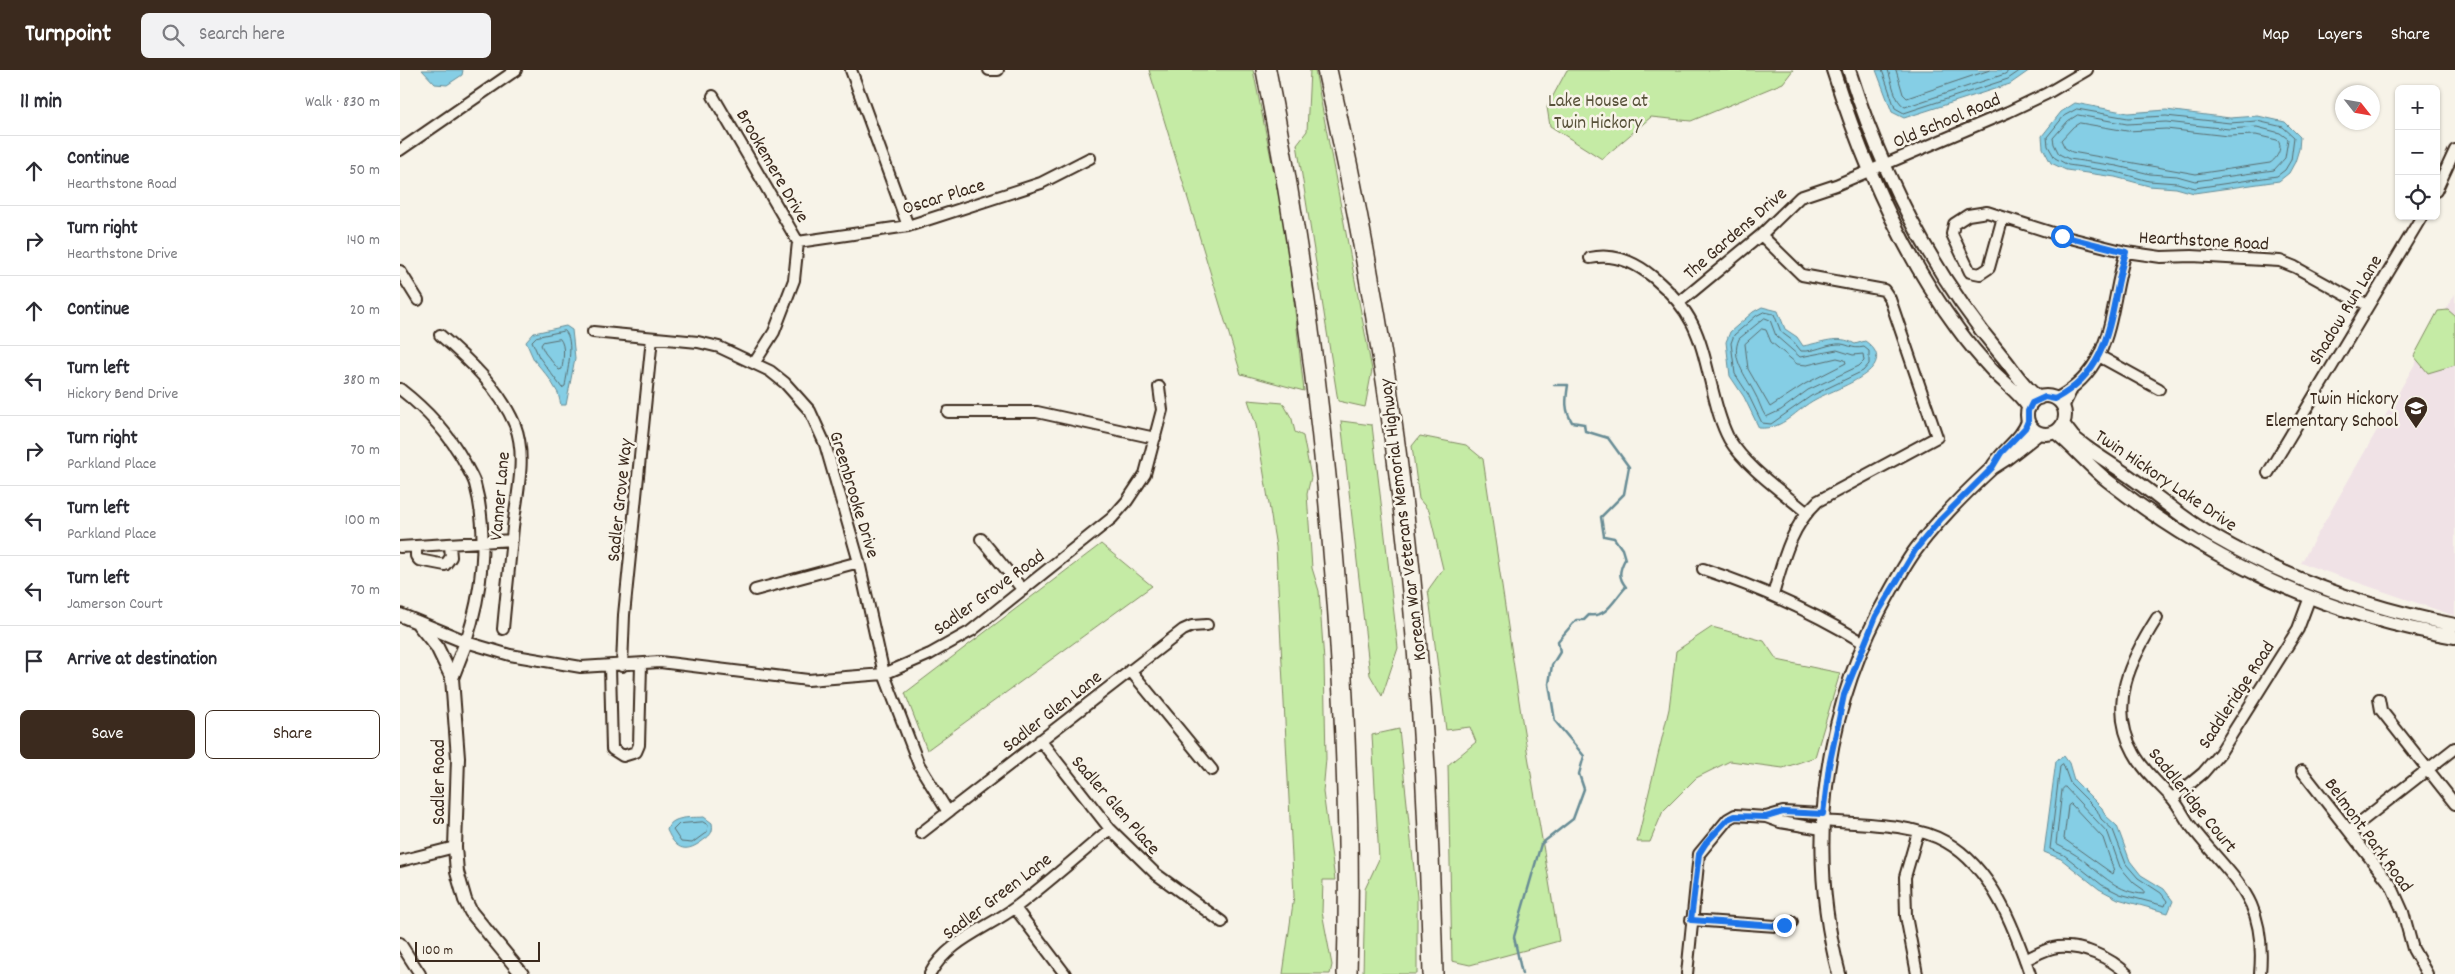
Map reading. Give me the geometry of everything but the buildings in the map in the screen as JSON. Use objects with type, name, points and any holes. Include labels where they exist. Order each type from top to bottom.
[{"type":"highway","points":[[1266,70],[1306,311],[1334,556],[1347,789],[1347,974]]},
{"type":"highway","name":"Korean War Veterans Memorial Highway","points":[[1327,70],[1381,348],[1404,517],[1424,741],[1433,974]]},
{"type":"street","points":[[400,150],[516,70]]},
{"type":"street","points":[[851,70],[908,226]]},
{"type":"street","points":[[989,70],[998,70]]},
{"type":"street","points":[[1833,70],[1870,171],[1889,213],[1945,311],[1990,369],[2017,392],[2029,408]]},
{"type":"street","points":[[1849,70],[1884,165],[1912,223],[1959,300],[2013,372],[2039,398]]},
{"type":"street","name":"Old School Road","points":[[1870,171],[2008,112],[2046,94],[2087,70]]},
{"type":"street","name":"Brookemere Drive","points":[[713,96],[798,242],[794,280],[774,332],[755,362]]},
{"type":"street","points":[[2440,182],[2455,150]]},
{"type":"street","name":"Oscar Place","points":[[798,242],[908,226],[1042,184],[1090,158]]},
{"type":"street","name":"The Gardens Drive","points":[[1680,302],[1761,235],[1800,197],[1870,171]]},
{"type":"street","name":"Hearthstone Road","points":[[2003,217],[1989,268],[1980,274],[1970,272],[1952,234],[1954,224],[1968,215],[1987,212],[2003,217],[2070,238],[2126,252],[2161,257],[2192,256],[2280,261],[2295,267],[2351,298],[2367,304]]},
{"type":"street","name":"Shadow Run Lane","points":[[2268,473],[2367,304],[2420,220]]},
{"type":"street","points":[[1761,235],[1802,275],[1884,290],[1890,299],[1938,437],[1818,501],[1806,512],[1792,536],[1773,595]]},
{"type":"street","points":[[2059,403],[2099,356],[2112,325],[2120,270],[2126,252]]},
{"type":"street","points":[[1590,258],[1614,257],[1638,266],[1680,302],[1691,318],[1702,348],[1721,421],[1729,439],[1743,457],[1806,512]]},
{"type":"street","points":[[400,271],[418,300]]},
{"type":"street","name":"Greenbrooke Drive","points":[[593,332],[719,347],[755,362],[785,383],[810,411],[825,444],[859,562],[884,674],[919,765],[948,812]]},
{"type":"street","name":"Vanner Lane","points":[[440,335],[482,376],[501,400],[514,425],[520,452],[503,629]]},
{"type":"street","name":"Sadler Grove Way","points":[[622,666],[624,615],[652,338]]},
{"type":"street","points":[[2099,356],[2159,389]]},
{"type":"street","name":"Sadler Grove Road","points":[[466,642],[510,655],[581,668],[677,663],[808,680],[884,674],[930,654],[971,631],[1112,518],[1127,501],[1145,474],[1162,410],[1159,388]]},
{"type":"street","points":[[400,389],[439,424],[458,450],[475,483],[482,542],[476,601],[466,642],[400,615]]},
{"type":"street","points":[[1839,974],[1826,911],[1822,877],[1823,821],[1837,724],[1844,695],[1864,643],[1876,616],[1916,549],[1940,520],[1992,468],[2001,453],[2025,428],[2028,421],[2029,408],[2039,398],[2050,397],[2059,403],[2064,412],[2059,428],[2039,433],[2006,460],[1992,468]]},
{"type":"street","points":[[948,412],[1037,412],[1155,438]]},
{"type":"street","points":[[2028,421],[2033,429],[2039,433]]},
{"type":"street","name":"Twin Hickory Lake Drive","points":[[2059,428],[2106,479],[2175,528],[2238,565],[2310,597],[2386,623],[2455,637]]},
{"type":"street","name":"Twin Hickory Lake Drive","points":[[2059,428],[2189,520],[2225,543],[2295,575],[2344,594],[2387,608],[2455,625]]},
{"type":"street","points":[[981,539],[1023,590]]},
{"type":"street","points":[[400,547],[512,540]]},
{"type":"street","points":[[416,547],[416,556],[420,560],[445,565],[451,557],[450,545]]},
{"type":"street","points":[[755,590],[859,562]]},
{"type":"street","points":[[1703,569],[1752,585],[1826,620],[1864,643]]},
{"type":"street","name":"Saddleridge Road","points":[[2173,798],[2203,773],[2220,753],[2298,629],[2310,597]]},
{"type":"street","name":"Saddleridge Court","points":[[2157,618],[2129,668],[2122,708],[2124,723],[2134,752],[2150,775],[2173,798],[2190,825],[2232,873],[2246,893],[2258,927],[2261,944],[2260,974]]},
{"type":"street","points":[[415,622],[437,647],[452,678]]},
{"type":"street","name":"Sadler Glen Lane","points":[[921,833],[1183,630],[1192,626],[1207,625]]},
{"type":"street","name":"Sadler Road","points":[[466,642],[452,678],[458,758],[456,847],[458,872],[464,900],[480,925],[522,974]]},
{"type":"street","points":[[610,666],[612,749],[623,756],[636,752],[639,745],[641,664]]},
{"type":"street","points":[[1130,670],[1212,770]]},
{"type":"street","points":[[2379,699],[2381,710],[2455,804]]},
{"type":"street","name":"Sadler Glen Place","points":[[1040,740],[1110,829],[1156,874],[1222,922]]},
{"type":"street","points":[[2349,831],[2455,748]]},
{"type":"street","name":"Belmont Park Road","points":[[2302,771],[2398,898],[2413,949],[2427,974]]},
{"type":"street","points":[[1766,817],[1783,812],[1823,821]]},
{"type":"street","points":[[1687,974],[1696,866],[1699,854],[1706,843],[1728,819],[1735,816],[1766,817],[1780,822],[1823,821],[1874,824],[1918,832],[1945,841],[1969,858],[1994,889],[2030,974]]},
{"type":"street","name":"Sadler Green Lane","points":[[930,974],[934,967],[955,946],[1015,908],[1110,829]]},
{"type":"street","points":[[1917,974],[1906,916],[1905,877],[1918,832]]},
{"type":"street","points":[[400,861],[456,847]]},
{"type":"street","points":[[1015,908],[1065,974]]},
{"type":"street","points":[[1691,920],[1776,926],[1792,922]]},
{"type":"street","points":[[400,943],[420,974]]},
{"type":"street","points":[[2025,960],[2046,950],[2060,947],[2080,949],[2108,960],[2127,974]]},
{"type":"shaded area","name":"Twin Hickory Elementary School","points":[[2455,294],[2455,616],[2301,563]]},
{"type":"green space","points":[[1149,70],[1253,70],[1286,231],[1304,391],[1241,374]]},
{"type":"green space","points":[[1310,70],[1315,70],[1372,370],[1365,407],[1338,401],[1297,144],[1307,131]]},
{"type":"green space","name":"Lake House at Twin Hickory","points":[[1567,70],[1793,70],[1783,83],[1691,121],[1651,117],[1602,159],[1550,126],[1547,107]]},
{"type":"green space","points":[[2448,310],[2455,316],[2455,365],[2428,373],[2414,356],[2438,311]]},
{"type":"green space","points":[[1248,400],[1283,403],[1292,419],[1295,432],[1303,436],[1311,477],[1307,494],[1312,568],[1319,591],[1324,661],[1326,759],[1323,792],[1335,880],[1323,880],[1322,912],[1332,965],[1330,974],[1283,974],[1294,896],[1276,547],[1256,425]]},
{"type":"green space","points":[[1341,421],[1372,425],[1398,648],[1382,696],[1370,675]]},
{"type":"green space","points":[[1420,436],[1466,445],[1483,459],[1521,714],[1559,941],[1470,965],[1452,961],[1448,765],[1476,742],[1470,727],[1446,730],[1428,590],[1443,569],[1429,511],[1419,499],[1412,446]]},
{"type":"green space","points":[[1101,544],[1152,586],[927,750],[905,693]]},
{"type":"green space","points":[[1712,627],[1764,641],[1777,660],[1840,673],[1815,757],[1783,768],[1730,761],[1696,778],[1663,811],[1650,842],[1637,842],[1669,709],[1676,651]]},
{"type":"green space","points":[[1399,729],[1417,897],[1417,974],[1363,974],[1365,889],[1379,859],[1372,735]]},
{"type":"water","points":[[422,70],[463,70],[462,75],[447,85],[435,84]]},
{"type":"water","points":[[1876,70],[2030,70],[2010,84],[1904,118],[1892,112]]},
{"type":"water","points":[[2075,103],[2128,113],[2166,110],[2230,118],[2258,116],[2285,122],[2300,137],[2299,149],[2289,173],[2279,181],[2194,193],[2176,188],[2149,186],[2115,177],[2066,170],[2051,163],[2043,148],[2042,136],[2061,112]]},
{"type":"water","points":[[1762,307],[1778,311],[1785,329],[1797,337],[1803,346],[1836,339],[1855,344],[1865,341],[1875,351],[1876,360],[1871,369],[1862,376],[1809,403],[1782,423],[1768,428],[1759,428],[1744,397],[1730,376],[1726,342],[1730,332],[1753,312]]},
{"type":"water","points":[[566,326],[572,330],[575,358],[566,405],[561,405],[558,393],[549,378],[534,360],[526,342],[534,333]]},
{"type":"water","points":[[2064,756],[2069,763],[2074,780],[2117,826],[2130,861],[2141,875],[2164,889],[2173,901],[2168,913],[2118,899],[2099,889],[2061,859],[2044,852],[2056,761]]},
{"type":"water","points":[[704,817],[712,823],[712,832],[701,842],[690,848],[677,845],[667,830],[669,825],[677,820]]},
{"type":"waterway","points":[[1522,974],[1514,937],[1541,844],[1573,819],[1584,789],[1579,774],[1584,756],[1555,721],[1549,684],[1552,665],[1560,652],[1558,641],[1576,620],[1584,620],[1589,615],[1601,614],[1605,611],[1626,587],[1620,574],[1625,559],[1622,549],[1614,538],[1604,536],[1601,517],[1624,494],[1629,467],[1608,438],[1585,431],[1584,424],[1572,422],[1569,417],[1566,399],[1568,385],[1554,385]]},
{"type":"place","name":"Twin Hickory Elementary School","points":[[2416,429]]},
{"type":"route","points":[[1784,925],[1691,920],[1696,866],[1699,854],[1706,843],[1728,819],[1735,816],[1766,817],[1783,812],[1823,814],[1829,766],[1844,695],[1868,632],[1906,564],[1940,520],[1992,468],[2001,453],[2025,428],[2028,421],[2029,407],[2032,403],[2039,398],[2050,397],[2055,399],[2066,391],[2071,390],[2099,356],[2112,325],[2120,270],[2126,252],[2062,236]]}]
